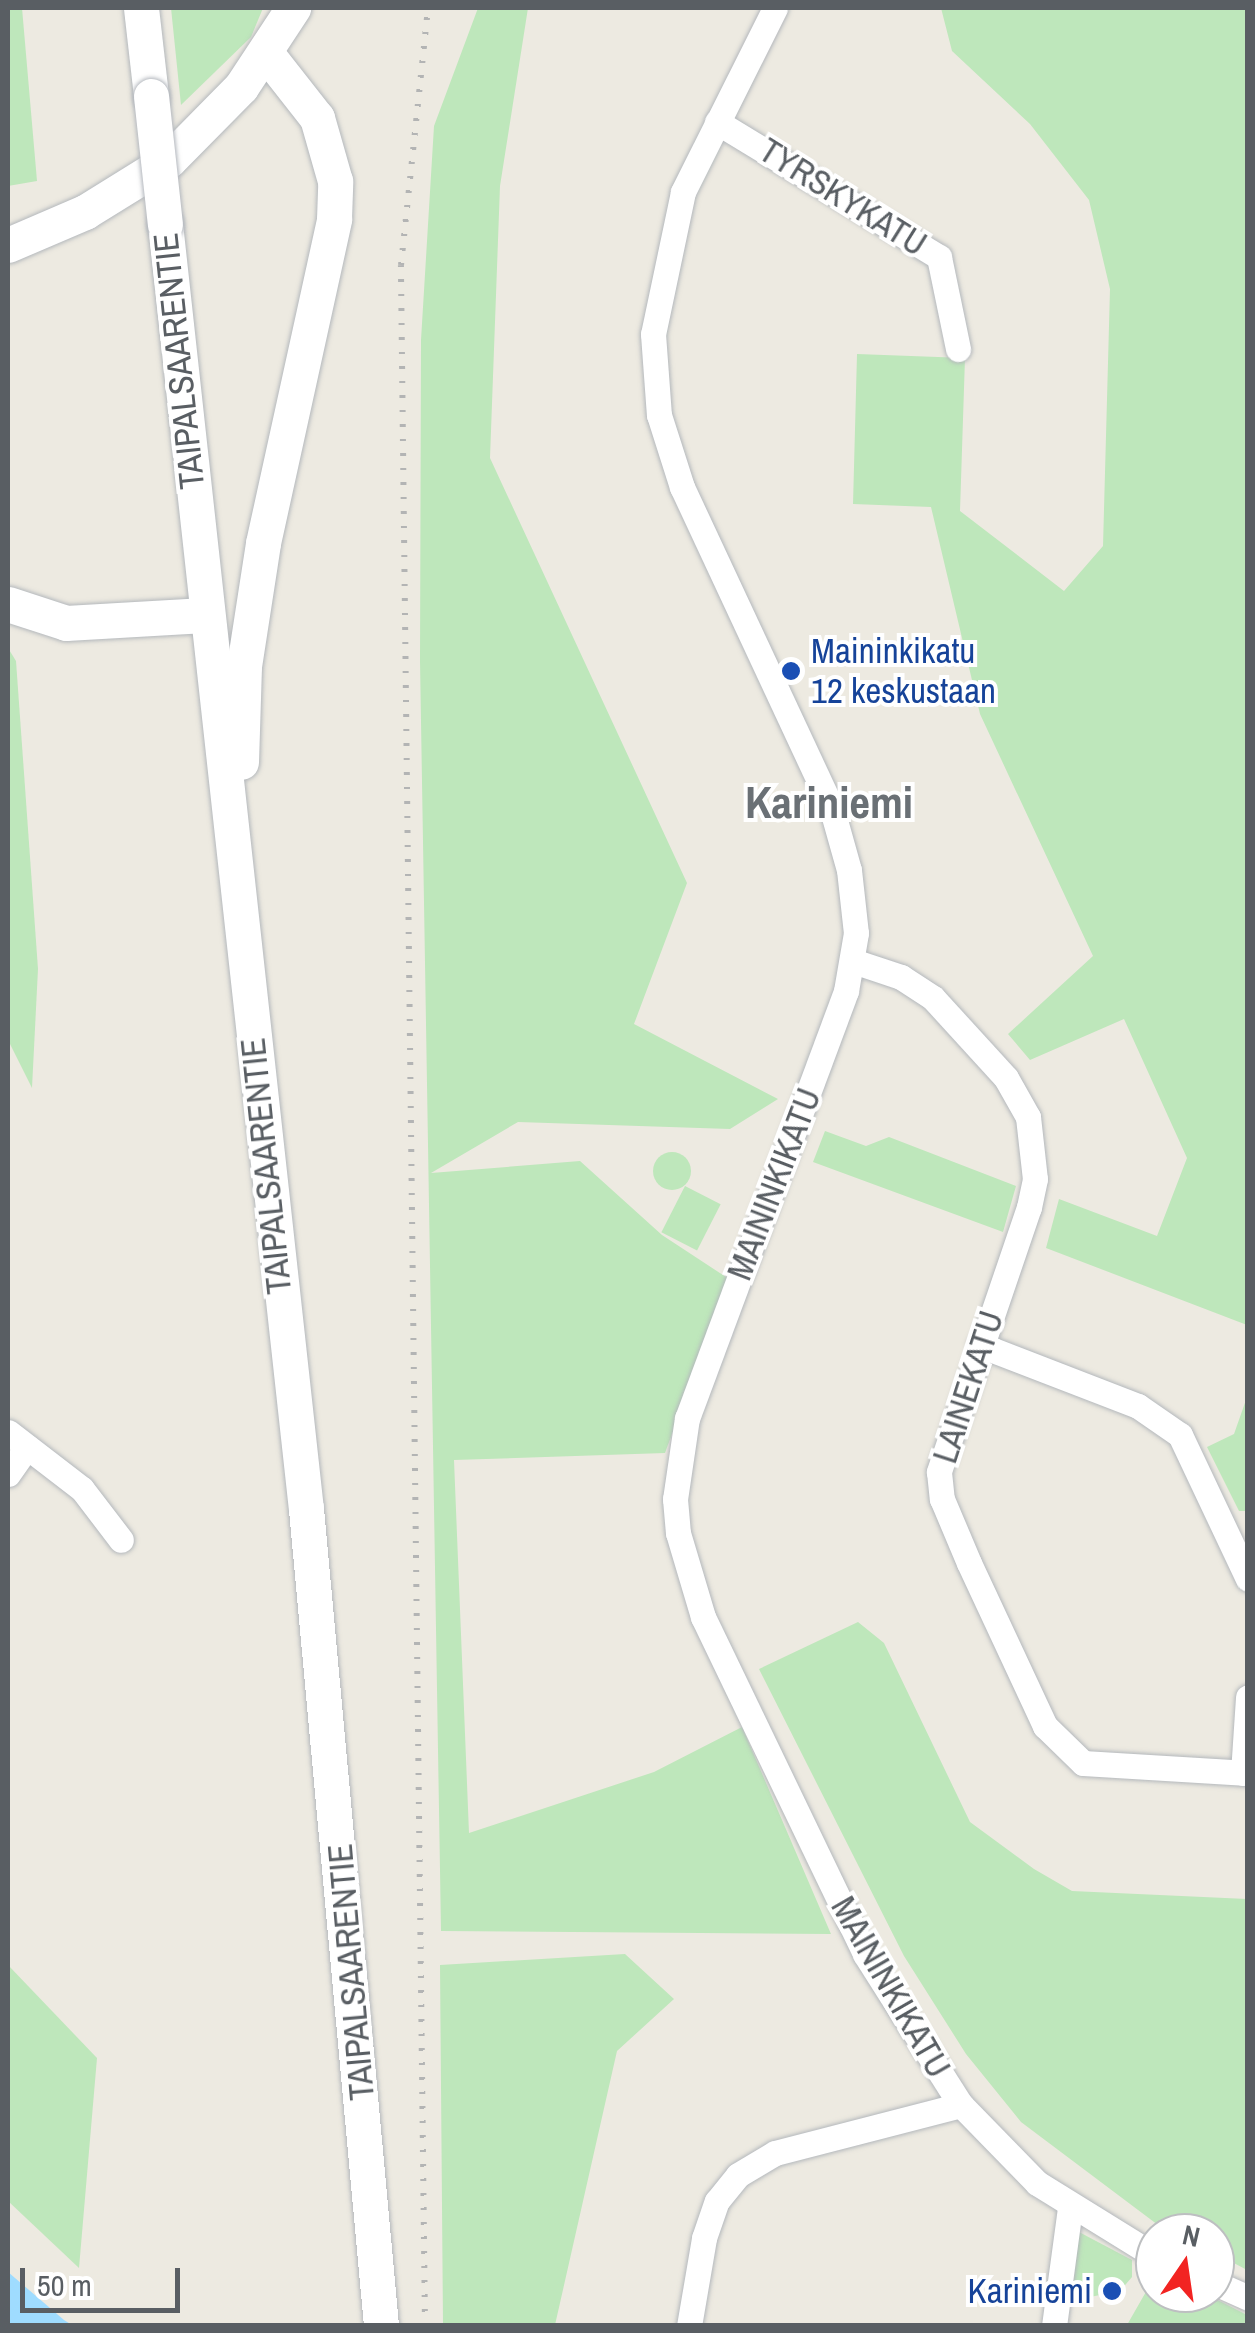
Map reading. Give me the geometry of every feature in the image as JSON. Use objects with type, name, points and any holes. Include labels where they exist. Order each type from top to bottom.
[{"type":"main road","name":"TAIPALSAARENTIE","points":[[141,8],[306,1509],[380,2326]]},
{"type":"main road","points":[[8,244],[85,212],[169,160],[266,53],[292,8]]},
{"type":"main road","points":[[250,1023],[240,731],[244,666],[263,544],[326,263],[335,181],[318,118],[266,53]]},
{"type":"main road","points":[[8,604],[66,624],[205,615]]},
{"type":"street","name":"MAININKIKATU","points":[[775,8],[683,192],[663,264],[654,334],[659,416],[682,487],[842,836],[855,903],[853,961],[688,1418],[675,1499],[678,1533],[703,1617],[865,1954],[961,2105],[1070,2208],[1135,2245]]},
{"type":"street","name":"TYRSKYKATU","points":[[717,122],[939,257],[958,349]]},
{"type":"street","name":"LAINEKATU","points":[[853,961],[901,977],[933,998],[1006,1078],[1028,1116],[1036,1178],[944,1442],[942,1499],[1045,1726],[1083,1762],[1246,1773]]},
{"type":"street","points":[[980,1345],[1138,1406],[1180,1435],[1248,1579]]},
{"type":"street","points":[[8,1474],[17,1440],[82,1488],[121,1540]]},
{"type":"street","points":[[1246,1773],[1248,1697]]},
{"type":"street","points":[[688,2326],[704,2238],[717,2201],[738,2175],[775,2153],[961,2105]]},
{"type":"street","points":[[1054,2326],[1070,2208]]},
{"type":"green space","points":[[8,8],[22,8],[37,181],[8,186]]},
{"type":"green space","points":[[171,8],[263,8],[251,37],[181,105]]},
{"type":"green space","points":[[478,8],[528,8],[500,186],[490,458],[687,883],[634,1024],[778,1099],[730,1129],[518,1122],[431,1173],[580,1161],[662,1235],[729,1279],[665,1453],[454,1460],[469,1833],[654,1772],[742,1727],[831,1934],[441,1931],[420,661],[421,340],[434,126]]},
{"type":"green space","points":[[941,8],[1247,8],[1247,1325],[1046,1248],[1059,1199],[1157,1236],[1187,1158],[1124,1019],[1030,1060],[1008,1034],[1093,956],[980,714],[931,507],[853,504],[857,354],[965,358],[960,511],[1064,591],[1103,546],[1110,289],[1089,200],[1030,124],[952,51]]},
{"type":"green space","points":[[8,648],[16,661],[38,969],[32,1088],[8,1040]]},
{"type":"green space","points":[[825,1131],[866,1146],[889,1137],[1016,1186],[1003,1232],[813,1162]]},
{"type":"green space","points":[[672,1152],[686,1157],[691,1171],[686,1185],[672,1190],[658,1185],[653,1171],[658,1157]]},
{"type":"green space","points":[[685,1186],[721,1204],[697,1250],[661,1232]]},
{"type":"green space","points":[[1247,1397],[1248,1511],[1239,1511],[1207,1447],[1234,1434]]},
{"type":"green space","points":[[858,1622],[884,1643],[970,1822],[1034,1869],[1072,1891],[1247,1899],[1247,2270],[1235,2264],[1235,2213],[1142,2213],[1021,2122],[966,2054],[904,1956],[759,1669]]},
{"type":"green space","points":[[625,1954],[674,1999],[617,2051],[555,2325],[443,2325],[440,1965]]},
{"type":"green space","points":[[8,1965],[97,2058],[79,2268],[8,2201]]},
{"type":"green space","points":[[1079,2232],[1132,2260],[1132,2277],[1120,2291],[1085,2298],[1073,2288]]},
{"type":"green space","points":[[1235,2309],[1247,2315],[1247,2325],[1127,2325],[1135,2311],[1235,2313]]},
{"type":"water","points":[[8,2272],[64,2320],[72,2325],[8,2325]]},
{"type":"railway","points":[[425,2326],[401,265],[428,8]]},
{"type":"place","name":"Maininkikatu 12 keskustaan","points":[[791,671]]},
{"type":"place","name":"Kariniemi","points":[[1112,2291]]},
{"type":"district","name":"Kariniemi","points":[[829,802]]}]
